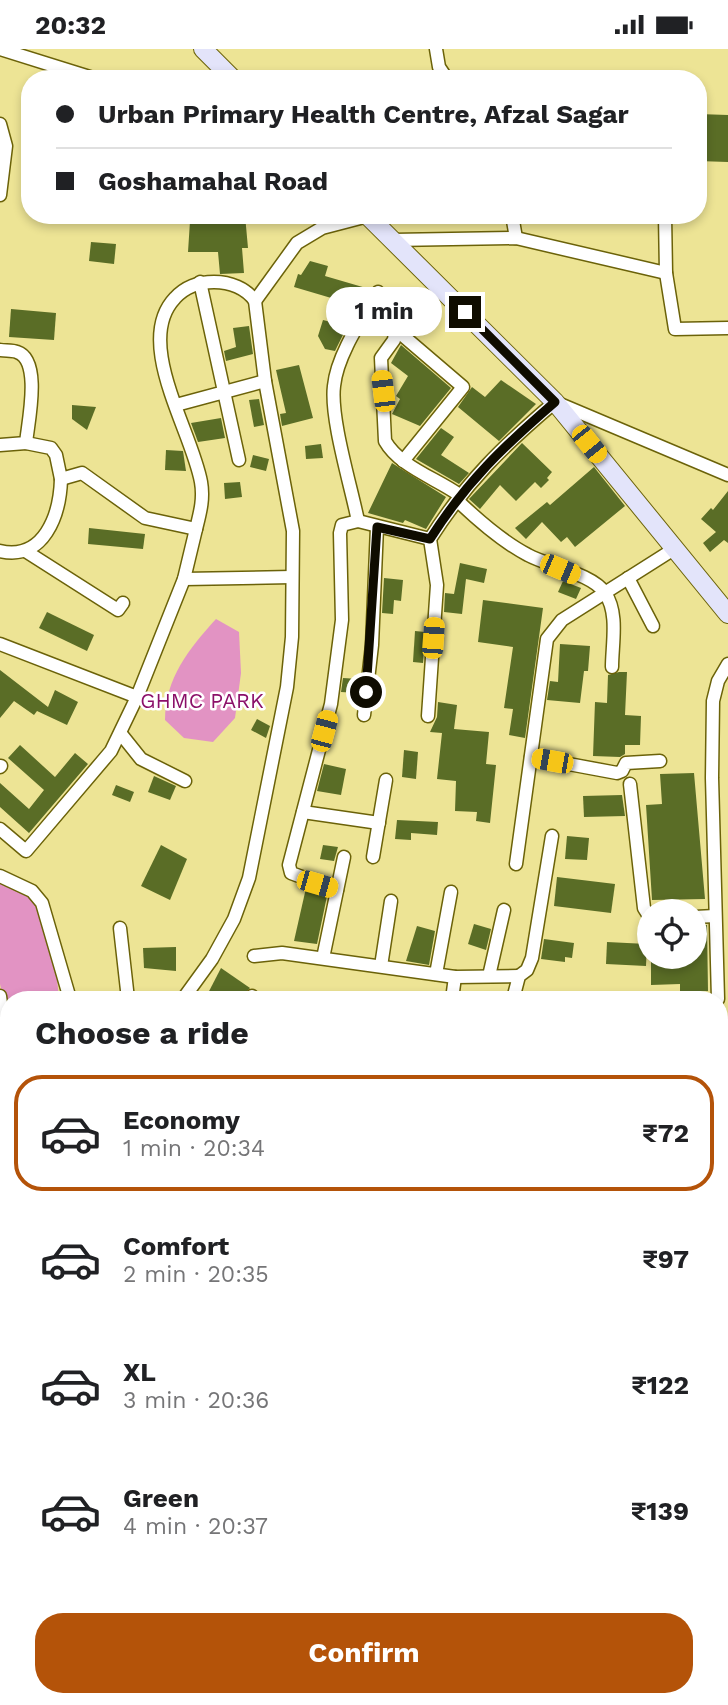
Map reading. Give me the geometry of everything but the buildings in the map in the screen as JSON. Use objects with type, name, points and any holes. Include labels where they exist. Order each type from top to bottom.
[{"type":"main road","points":[[203,49],[224,70]]},
{"type":"main road","points":[[376,224],[555,402],[728,614]]},
{"type":"street","points":[[0,49],[67,70]]},
{"type":"street","points":[[436,49],[441,70]]},
{"type":"street","points":[[0,124],[6,146],[0,195]]},
{"type":"street","points":[[256,301],[278,274],[297,243],[322,228],[337,224]]},
{"type":"street","points":[[514,224],[516,238]]},
{"type":"street","points":[[665,224],[666,273],[675,329],[728,328]]},
{"type":"street","points":[[393,240],[516,238],[666,273]]},
{"type":"street","points":[[200,282],[239,460]]},
{"type":"street","points":[[0,829],[26,851],[111,751],[137,697],[184,579],[203,503],[201,480],[176,405],[159,338],[166,308],[179,294],[200,282],[226,282],[250,293],[256,301],[265,381],[293,531],[292,637],[287,687],[249,878],[234,919],[212,959],[189,991]]},
{"type":"street","points":[[358,521],[334,406],[334,384],[341,362],[378,292]]},
{"type":"street","points":[[366,313],[392,326],[395,332],[394,340],[381,358],[385,441],[404,461],[458,494]]},
{"type":"street","points":[[401,334],[463,387],[404,461]]},
{"type":"street","points":[[0,350],[19,352],[29,362],[32,375],[26,443]]},
{"type":"street","points":[[176,405],[265,381]]},
{"type":"street","points":[[428,716],[437,585],[430,539],[458,494],[511,439],[555,402],[728,475]]},
{"type":"street","points":[[0,445],[26,443],[51,448],[56,455],[61,479],[60,499],[36,546],[26,552]]},
{"type":"street","points":[[61,479],[82,473],[145,518],[195,529]]},
{"type":"street","points":[[458,494],[459,502],[502,539],[529,556],[596,583],[606,593],[613,612],[611,667]]},
{"type":"street","points":[[337,890],[290,873],[289,866],[331,704],[342,620],[342,525],[358,521],[430,539]]},
{"type":"street","points":[[364,715],[372,645],[377,527]]},
{"type":"street","points":[[516,864],[547,639],[562,620],[674,549]]},
{"type":"street","points":[[0,551],[26,552],[118,610],[123,603]]},
{"type":"street","points":[[184,579],[292,577]]},
{"type":"street","points":[[628,578],[653,626]]},
{"type":"street","points":[[0,644],[137,697]]},
{"type":"street","points":[[718,991],[719,909],[713,701],[718,681],[728,664]]},
{"type":"street","points":[[121,734],[141,759],[185,781]]},
{"type":"street","points":[[531,757],[617,773],[622,771],[626,763],[660,761]]},
{"type":"street","points":[[373,857],[386,780]]},
{"type":"street","points":[[630,784],[643,899]]},
{"type":"street","points":[[303,812],[379,823]]},
{"type":"street","points":[[254,956],[282,953],[455,977],[519,976],[527,970],[532,958],[552,837]]},
{"type":"street","points":[[323,958],[344,857]]},
{"type":"street","points":[[0,876],[32,891],[42,903],[68,991]]},
{"type":"street","points":[[436,974],[451,892]]},
{"type":"street","points":[[381,966],[391,901]]},
{"type":"street","points":[[489,976],[504,910]]},
{"type":"street","points":[[120,928],[127,991]]},
{"type":"street","points":[[515,991],[519,976]]},
{"type":"street","points":[[453,991],[455,977]]},
{"type":"green space","name":"GHMC PARK","points":[[216,619],[239,632],[241,673],[235,718],[213,742],[184,738],[165,720],[169,691],[180,665]]},
{"type":"green space","points":[[0,878],[36,898],[55,957],[58,991],[2,991]]},
{"type":"route","points":[[366,692],[372,645],[377,527],[430,539],[458,494],[511,439],[555,402],[465,312]]}]
